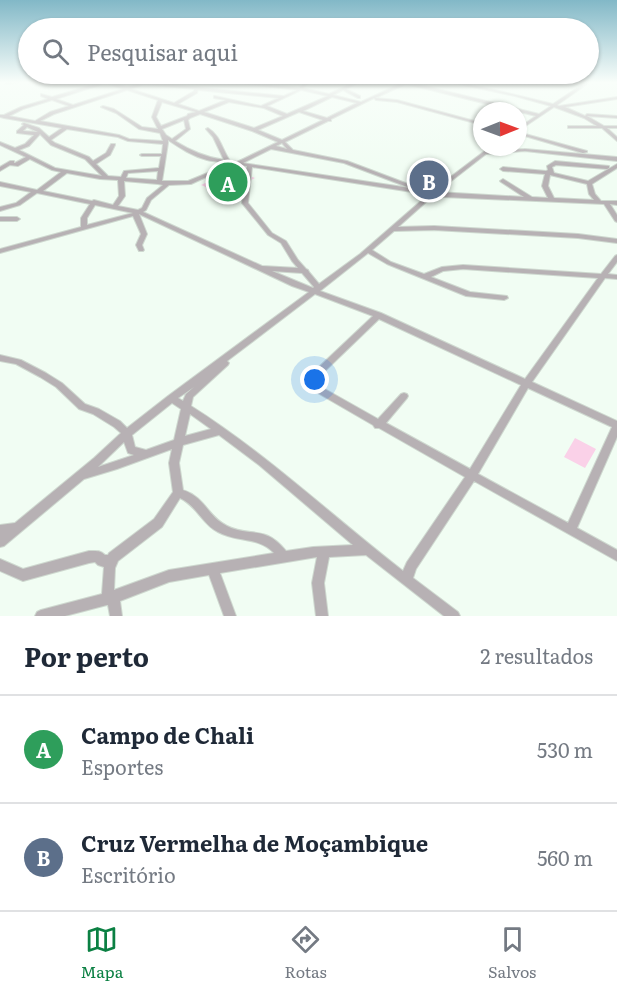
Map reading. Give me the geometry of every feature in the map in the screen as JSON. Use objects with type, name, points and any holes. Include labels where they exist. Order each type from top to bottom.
[{"type":"street","points":[[2,116],[28,123],[63,111]]},
{"type":"street","points":[[116,111],[140,129],[154,129],[190,153],[233,164],[307,172],[382,187],[433,193],[617,204]]},
{"type":"street","points":[[156,111],[154,114],[165,136],[161,182]]},
{"type":"street","points":[[197,111],[283,141],[292,151]]},
{"type":"street","points":[[165,136],[190,115],[203,111]]},
{"type":"street","points":[[272,111],[287,116]]},
{"type":"street","points":[[254,130],[300,111],[329,120]]},
{"type":"street","points":[[233,164],[346,111]]},
{"type":"street","points":[[434,111],[473,122]]},
{"type":"street","points":[[522,111],[539,115]]},
{"type":"street","points":[[527,124],[545,111]]},
{"type":"street","points":[[568,111],[600,125],[617,140]]},
{"type":"street","points":[[571,112],[617,117]]},
{"type":"street","points":[[36,122],[119,136],[128,140],[165,136],[188,129],[186,124],[190,115]]},
{"type":"street","points":[[28,123],[20,132],[38,132]]},
{"type":"street","points":[[28,123],[48,140],[94,163],[106,177]]},
{"type":"street","points":[[0,150],[27,146],[48,124]]},
{"type":"street","points":[[570,128],[600,125],[617,127]]},
{"type":"street","points":[[48,140],[66,127]]},
{"type":"street","points":[[208,129],[216,136],[223,156],[233,164]]},
{"type":"street","points":[[527,134],[601,157]]},
{"type":"street","points":[[0,143],[54,169],[106,177],[189,183],[212,173]]},
{"type":"street","points":[[94,163],[108,154],[113,145]]},
{"type":"street","points":[[271,147],[345,162],[423,191]]},
{"type":"street","points":[[527,150],[617,159]]},
{"type":"street","points":[[561,153],[578,162],[612,167]]},
{"type":"street","points":[[142,155],[163,155]]},
{"type":"street","points":[[0,169],[12,163],[16,165],[30,156]]},
{"type":"street","points":[[0,542],[127,433],[368,250],[433,193],[481,156]]},
{"type":"street","points":[[552,200],[545,186],[550,173],[549,167],[555,163],[612,167]]},
{"type":"street","points":[[250,166],[245,203],[270,234],[284,242],[295,261],[306,272],[315,289]]},
{"type":"street","points":[[503,169],[550,173],[589,183],[612,167]]},
{"type":"street","points":[[116,206],[122,196],[122,179],[126,172],[162,169]]},
{"type":"street","points":[[0,209],[18,204],[66,171]]},
{"type":"street","points":[[503,180],[531,199]]},
{"type":"street","points":[[0,251],[137,213],[166,186],[161,182]]},
{"type":"street","points":[[589,183],[592,194],[617,220]]},
{"type":"street","points":[[0,184],[116,206],[137,213],[261,268],[378,315],[617,425],[570,530]]},
{"type":"street","points":[[84,227],[84,218],[94,202]]},
{"type":"street","points":[[137,213],[144,234],[141,250]]},
{"type":"street","points":[[0,219],[18,219]]},
{"type":"street","points":[[392,230],[406,227],[444,228],[578,236],[617,241]]},
{"type":"street","points":[[0,246],[11,249]]},
{"type":"street","points":[[368,250],[389,263],[469,294],[504,298]]},
{"type":"street","points":[[406,580],[411,566],[472,475],[527,383],[617,257]]},
{"type":"street","points":[[424,277],[442,269],[463,267],[617,277]]},
{"type":"street","points":[[261,268],[306,272]]},
{"type":"street","points":[[378,315],[323,368],[316,383],[321,391],[378,425],[617,556]]},
{"type":"street","points":[[0,564],[23,575],[89,557],[98,556],[102,561],[110,561],[158,523],[178,493],[174,464],[189,396],[194,389],[218,370],[230,355]]},
{"type":"street","points":[[0,358],[18,362],[59,385],[82,407],[104,415],[127,433],[131,450],[146,454]]},
{"type":"street","points":[[378,425],[404,396]]},
{"type":"street","points":[[171,398],[230,436],[367,550],[454,616]]},
{"type":"street","points":[[80,475],[220,431]]},
{"type":"street","points":[[178,493],[191,496],[217,527],[233,534],[268,539],[275,543],[284,557]]},
{"type":"street","points":[[0,530],[16,528]]},
{"type":"street","points":[[41,616],[110,598],[169,576],[284,557],[367,550]]},
{"type":"street","points":[[322,616],[318,583],[324,552]]},
{"type":"street","points":[[110,561],[110,598],[116,616]]},
{"type":"street","points":[[213,569],[230,616]]},
{"type":"shaded area","points":[[234,170],[255,178],[223,194],[201,185]]},
{"type":"shaded area","points":[[575,438],[596,449],[585,468],[564,457]]},
{"type":"place","name":"Cruz Vermelha de Moçambique","points":[[429,180]]},
{"type":"place","name":"Campo de Chali","points":[[228,182]]}]
